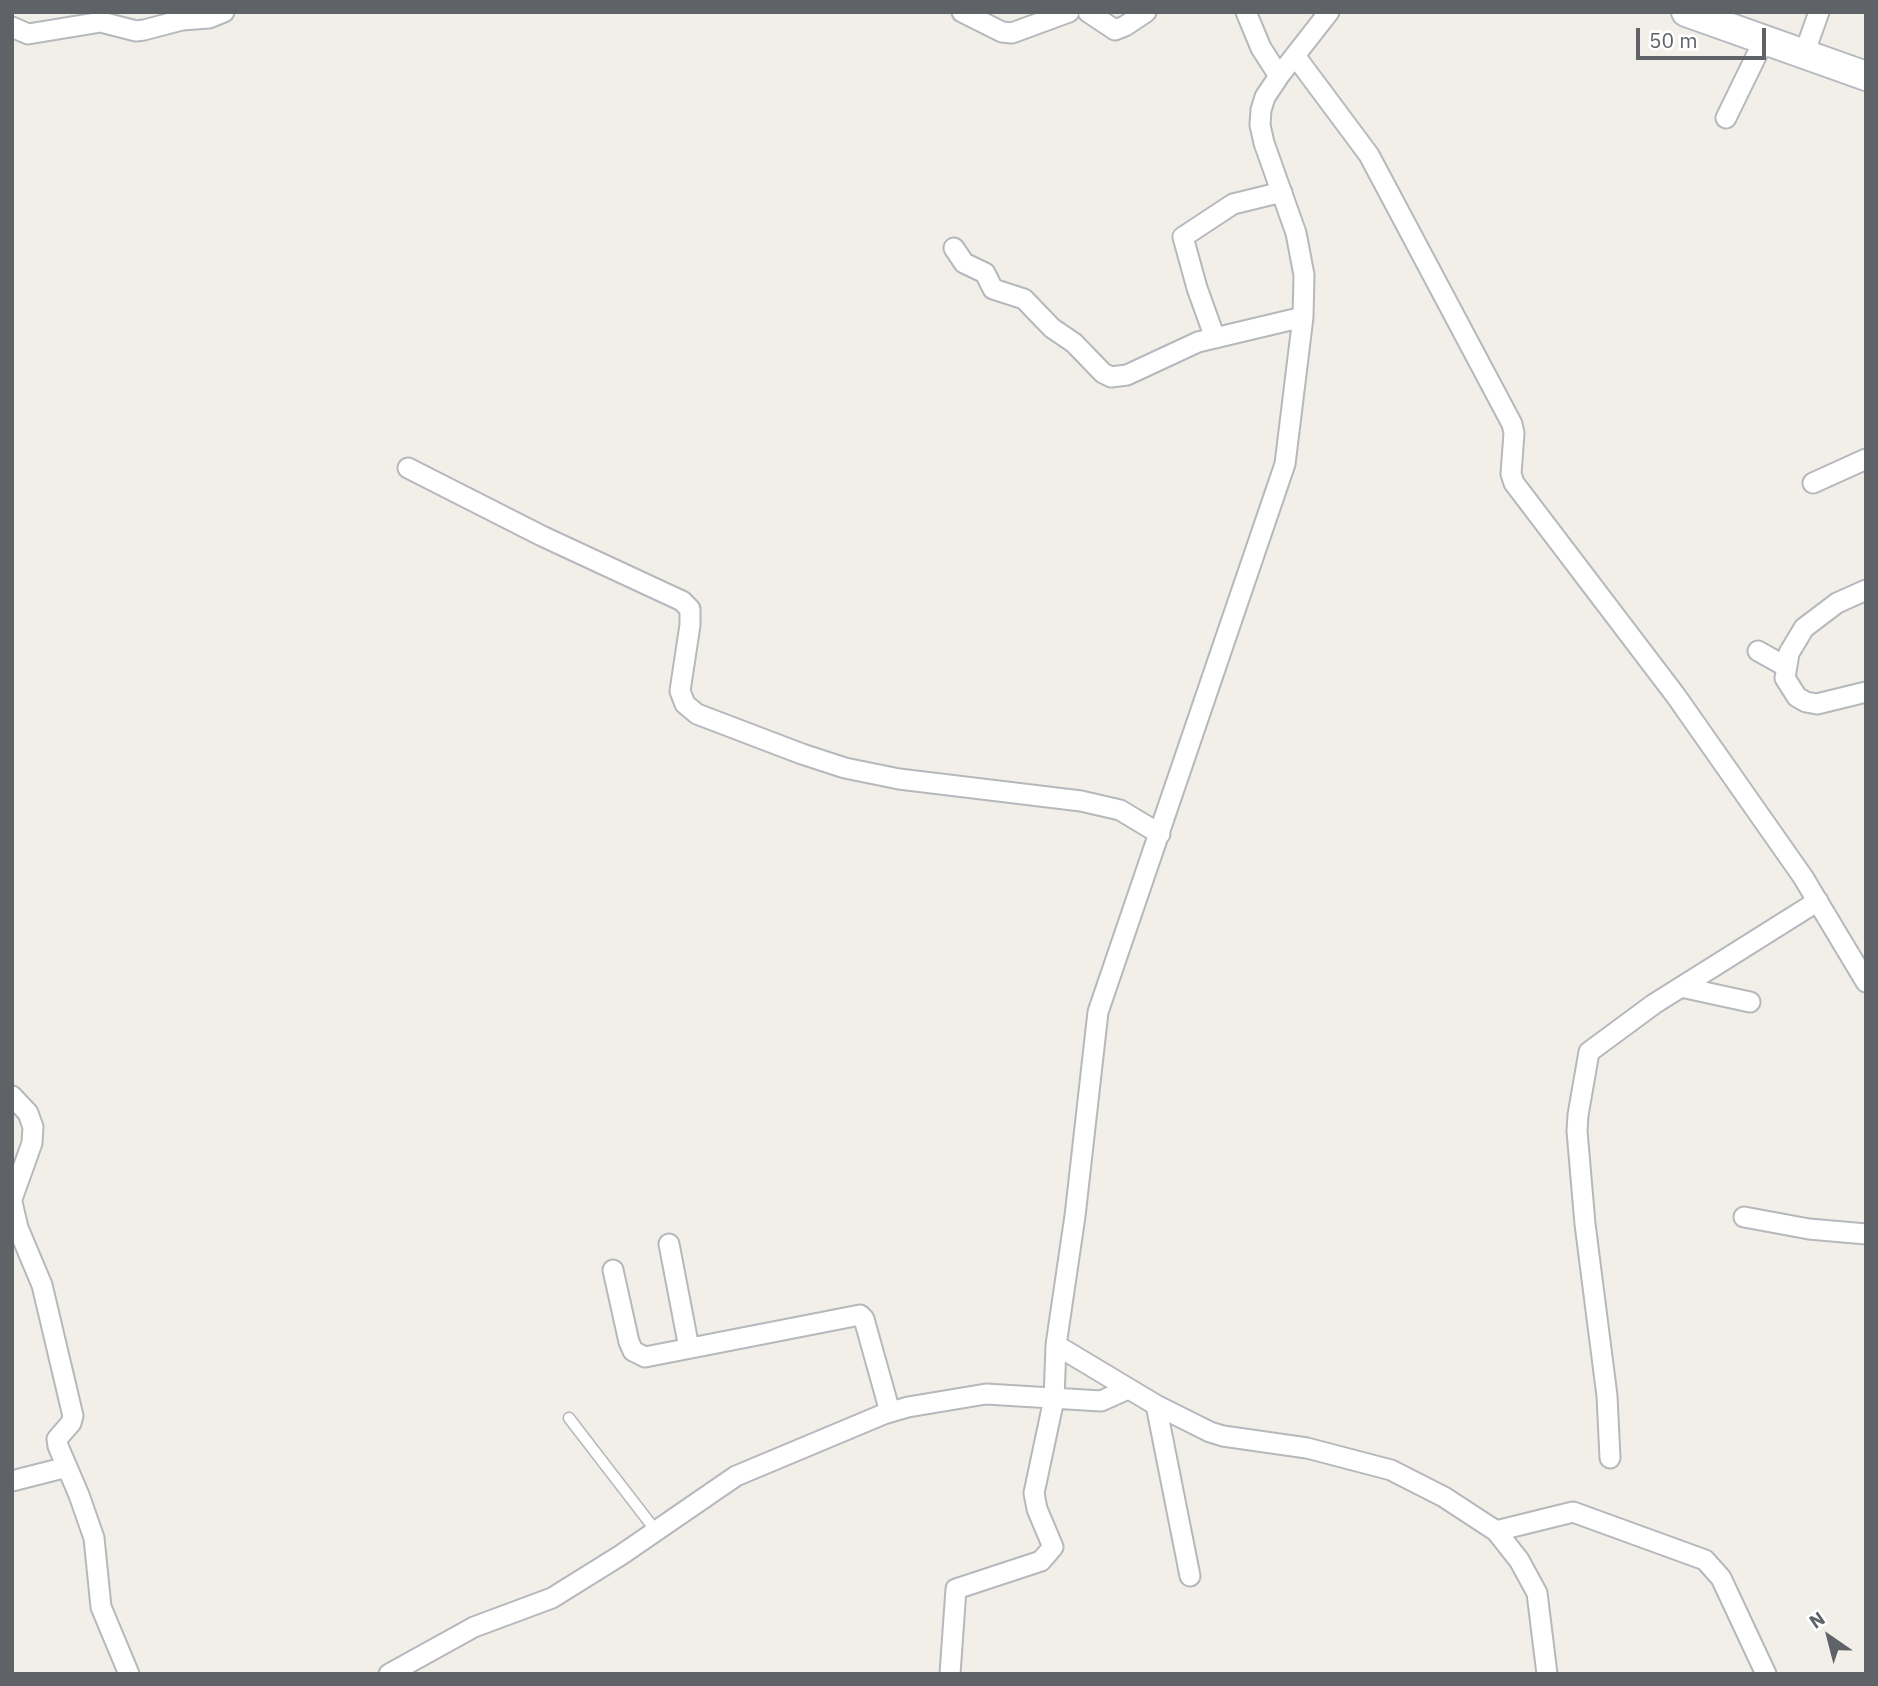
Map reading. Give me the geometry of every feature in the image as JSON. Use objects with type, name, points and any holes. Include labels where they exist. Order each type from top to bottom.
[{"type":"main road","points":[[1686,12],[1866,76]]},
{"type":"street","points":[[12,27],[28,33],[101,22],[136,31],[182,20],[209,18],[224,12]]},
{"type":"street","points":[[962,12],[1002,32],[1012,33],[1069,12]]},
{"type":"street","points":[[1088,12],[1115,30],[1146,12]]},
{"type":"street","points":[[1246,12],[1261,48],[1279,76]]},
{"type":"street","points":[[950,1674],[956,1588],[1041,1561],[1053,1548],[1053,1542],[1037,1509],[1034,1493],[1054,1399],[1056,1345],[1075,1216],[1098,1012],[1285,464],[1303,317],[1304,275],[1301,253],[1260,125],[1261,110],[1265,97],[1279,76],[1329,12]]},
{"type":"street","points":[[1804,54],[1819,12]]},
{"type":"street","points":[[1726,118],[1764,40]]},
{"type":"street","points":[[1296,57],[1359,138],[1512,424],[1514,433],[1511,474],[1514,484],[1676,696],[1818,901],[1866,982]]},
{"type":"street","points":[[1215,338],[1197,288],[1184,237],[1233,204],[1282,192]]},
{"type":"street","points":[[954,248],[964,263],[985,273],[993,289],[1024,299],[1052,328],[1074,343],[1103,373],[1111,377],[1127,375],[1180,349],[1215,338],[1303,317]]},
{"type":"street","points":[[1813,483],[1866,459]]},
{"type":"street","points":[[408,468],[542,536],[682,601],[690,609],[690,625],[680,691],[685,704],[696,714],[845,768],[899,779],[1081,801],[1119,810],[1160,834]]},
{"type":"street","points":[[1866,590],[1837,603],[1804,628],[1789,653],[1785,678],[1797,697],[1817,704],[1866,692]]},
{"type":"street","points":[[1758,651],[1786,666]]},
{"type":"street","points":[[1610,1458],[1607,1396],[1585,1224],[1578,1115],[1590,1051],[1681,988],[1818,901]]},
{"type":"street","points":[[1681,988],[1750,1002]]},
{"type":"street","points":[[12,1096],[28,1113],[33,1127],[33,1143],[12,1200],[15,1228],[42,1285],[73,1416],[71,1423],[57,1439],[94,1538],[101,1607],[129,1674]]},
{"type":"street","points":[[1744,1217],[1809,1229],[1866,1234]]},
{"type":"street","points":[[669,1244],[689,1348]]},
{"type":"street","points":[[613,1270],[633,1351],[645,1357],[860,1315],[864,1319],[890,1412]]},
{"type":"street","points":[[1056,1345],[1156,1405],[1223,1436],[1307,1448],[1391,1469],[1444,1497],[1496,1531],[1519,1560],[1537,1593],[1547,1674]]},
{"type":"street","points":[[389,1674],[474,1628],[552,1598],[736,1476],[890,1412],[974,1395],[1101,1401],[1128,1389]]},
{"type":"street","points":[[1156,1405],[1190,1576]]},
{"type":"street","points":[[12,1481],[67,1467]]},
{"type":"street","points":[[1496,1531],[1573,1512],[1706,1560],[1721,1578],[1766,1674]]},
{"type":"lane","points":[[569,1418],[656,1531]]}]
